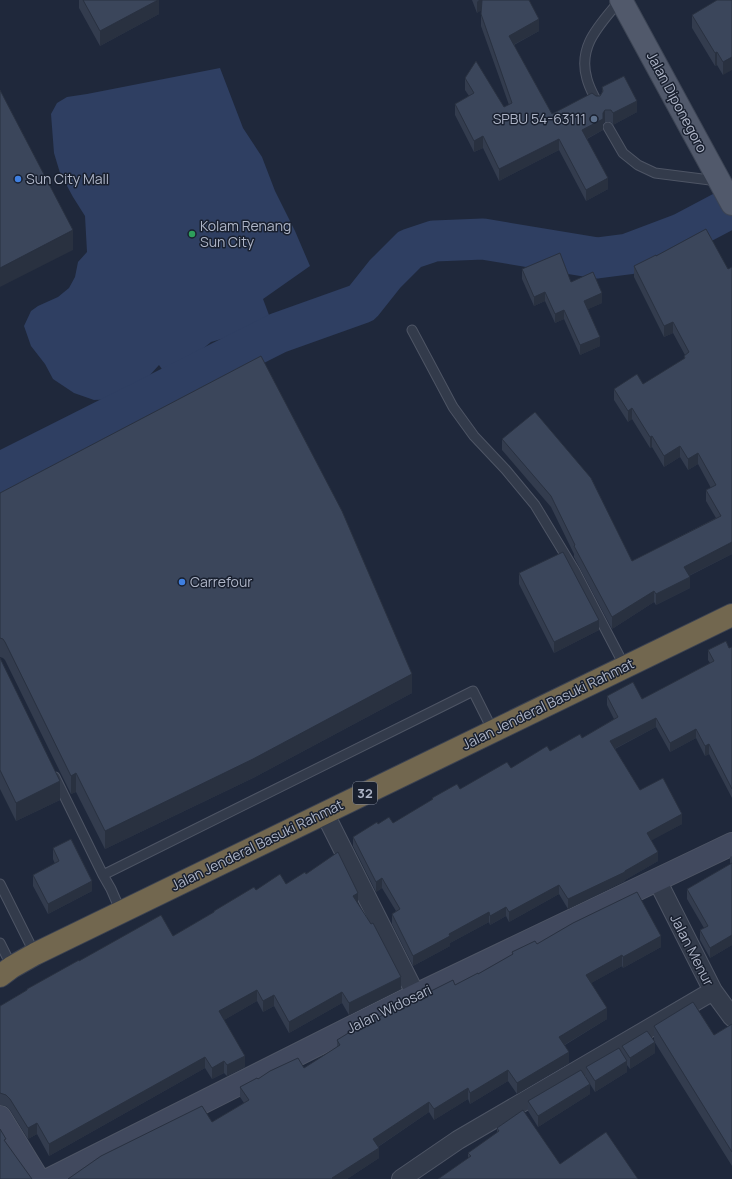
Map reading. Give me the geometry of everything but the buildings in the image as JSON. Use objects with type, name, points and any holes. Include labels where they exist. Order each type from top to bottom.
[{"type":"highway","name":"Jalan Jenderal Basuki Rahmat","points":[[6,972],[35,954],[324,812],[625,668],[732,615]]},
{"type":"main road","name":"Jalan Diponegoro","points":[[621,0],[732,204]]},
{"type":"street","points":[[324,812],[416,995]]},
{"type":"street","name":"Jalan Widosari","points":[[50,1179],[416,995],[732,844]]},
{"type":"street","name":"Jalan Menur","points":[[657,880],[713,991],[732,1017]]},
{"type":"street","points":[[401,1179],[458,1140],[713,991]]},
{"type":"street","points":[[0,1118],[38,1179]]},
{"type":"lane","points":[[596,102],[586,79],[584,56],[593,34],[621,0]]},
{"type":"lane","points":[[608,127],[623,153],[638,165],[656,173],[720,182]]},
{"type":"lane","points":[[412,330],[453,407],[474,436],[506,470],[535,505],[575,571],[625,668]]},
{"type":"lane","points":[[103,875],[473,691],[493,731]]},
{"type":"lane","points":[[51,769],[121,912]]},
{"type":"lane","points":[[0,884],[35,954]]},
{"type":"lane","points":[[0,943],[6,972]]},
{"type":"water","name":"Kolam Renang Sun City","points":[[220,68],[243,128],[262,157],[275,191],[295,231],[310,266],[263,299],[269,315],[235,335],[211,342],[194,356],[195,367],[169,379],[159,365],[131,396],[116,399],[94,400],[74,393],[53,379],[45,364],[31,346],[24,326],[31,311],[38,306],[58,297],[69,288],[75,277],[78,262],[87,252],[85,216],[60,173],[54,153],[51,114],[57,103],[67,97]]},
{"type":"waterway","points":[[0,473],[278,333],[362,303],[385,274],[410,249],[434,241],[483,239],[597,258],[628,254],[681,234],[732,207]]},
{"type":"place","name":"SPBU 54-63111","points":[[594,119]]},
{"type":"place","name":"Sun City Mall","points":[[18,179]]},
{"type":"place","name":"Kolam Renang Sun City","points":[[192,234]]},
{"type":"place","name":"Carrefour","points":[[182,582]]}]
